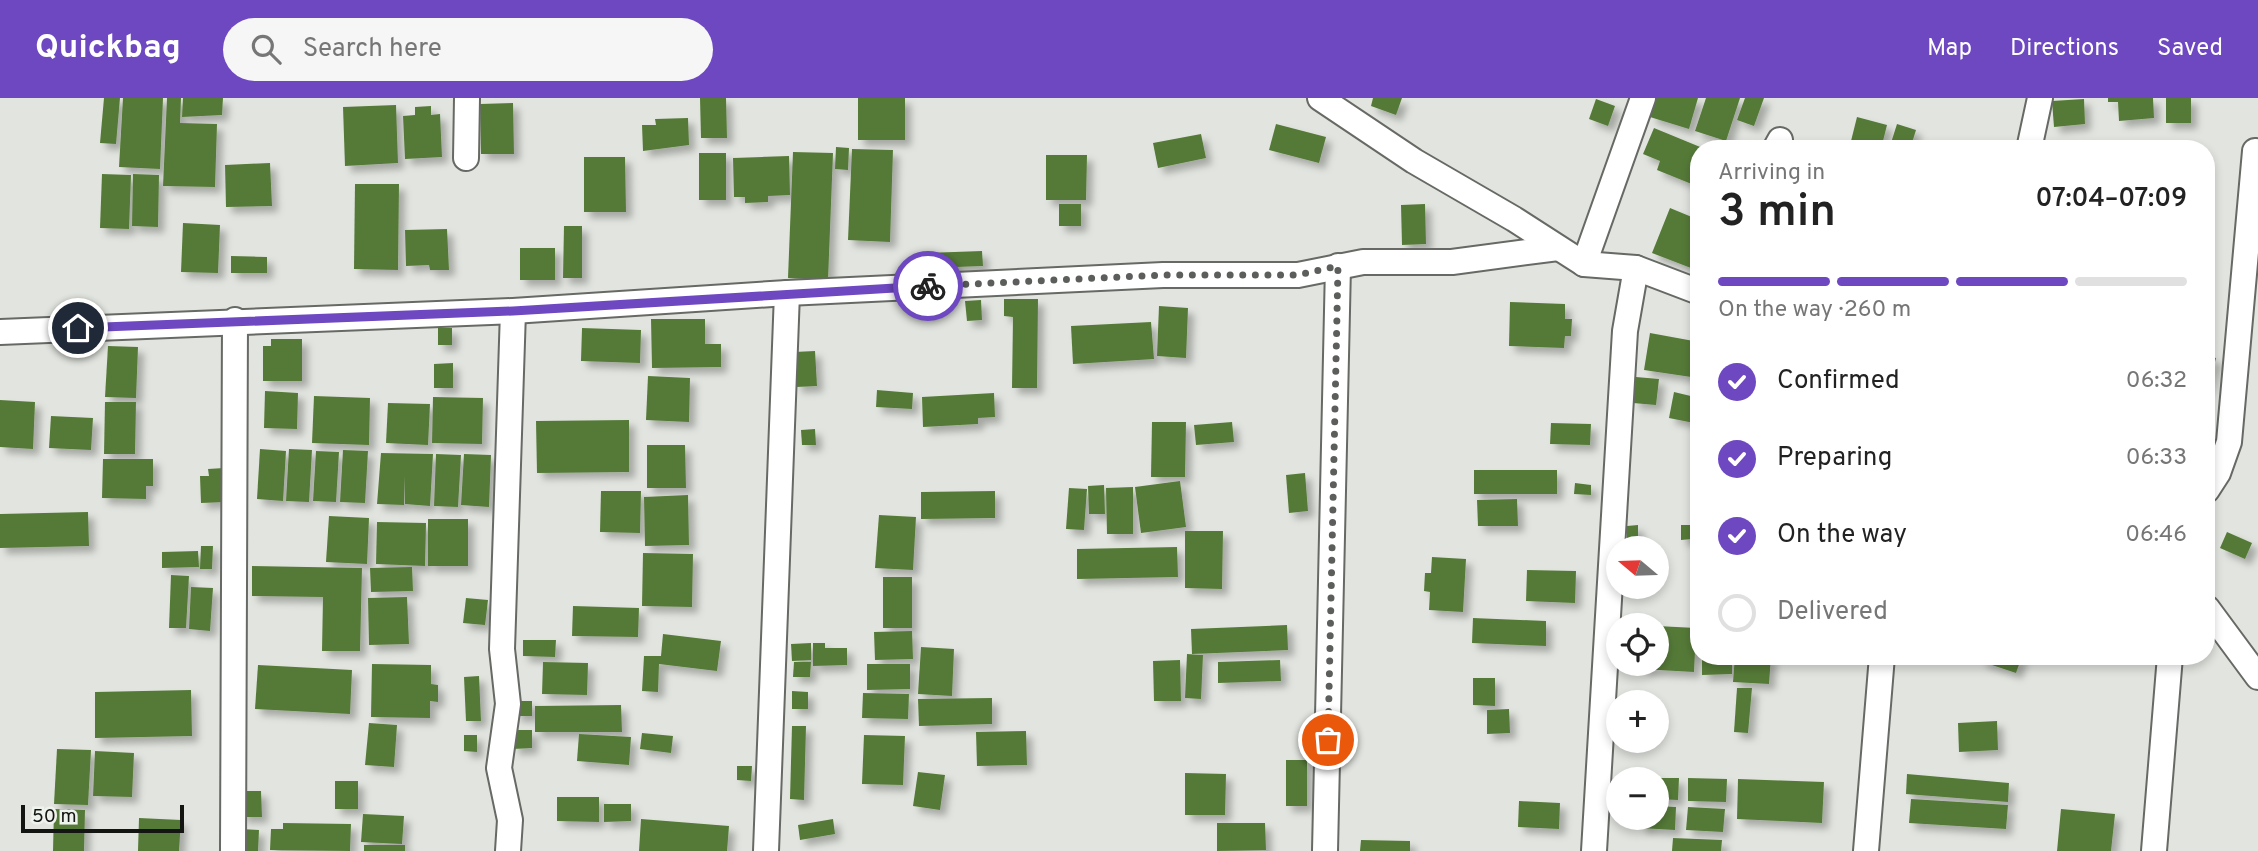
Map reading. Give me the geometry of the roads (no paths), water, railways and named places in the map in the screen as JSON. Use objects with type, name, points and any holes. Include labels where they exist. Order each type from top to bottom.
[{"type":"street","points":[[466,158],[467,98]]},
{"type":"street","points":[[1584,264],[1643,98]]},
{"type":"street","points":[[2031,140],[2040,98]]},
{"type":"street","points":[[1335,103],[1584,264],[1636,268],[1690,289]]},
{"type":"street","points":[[2215,478],[2229,442],[2255,151]]},
{"type":"street","points":[[0,332],[235,320],[513,311],[787,293],[1163,275],[1298,275],[1363,262],[1452,262],[1558,248]]},
{"type":"street","points":[[1325,851],[1338,266]]},
{"type":"street","points":[[1594,851],[1625,331],[1636,268]]},
{"type":"street","points":[[766,851],[787,293]]},
{"type":"street","points":[[508,851],[510,820],[499,768],[508,704],[502,649],[513,311]]},
{"type":"street","points":[[233,851],[235,320]]},
{"type":"street","points":[[2215,619],[2258,677]]},
{"type":"street","points":[[1866,851],[1881,665]]},
{"type":"street","points":[[2154,851],[2169,665]]}]
